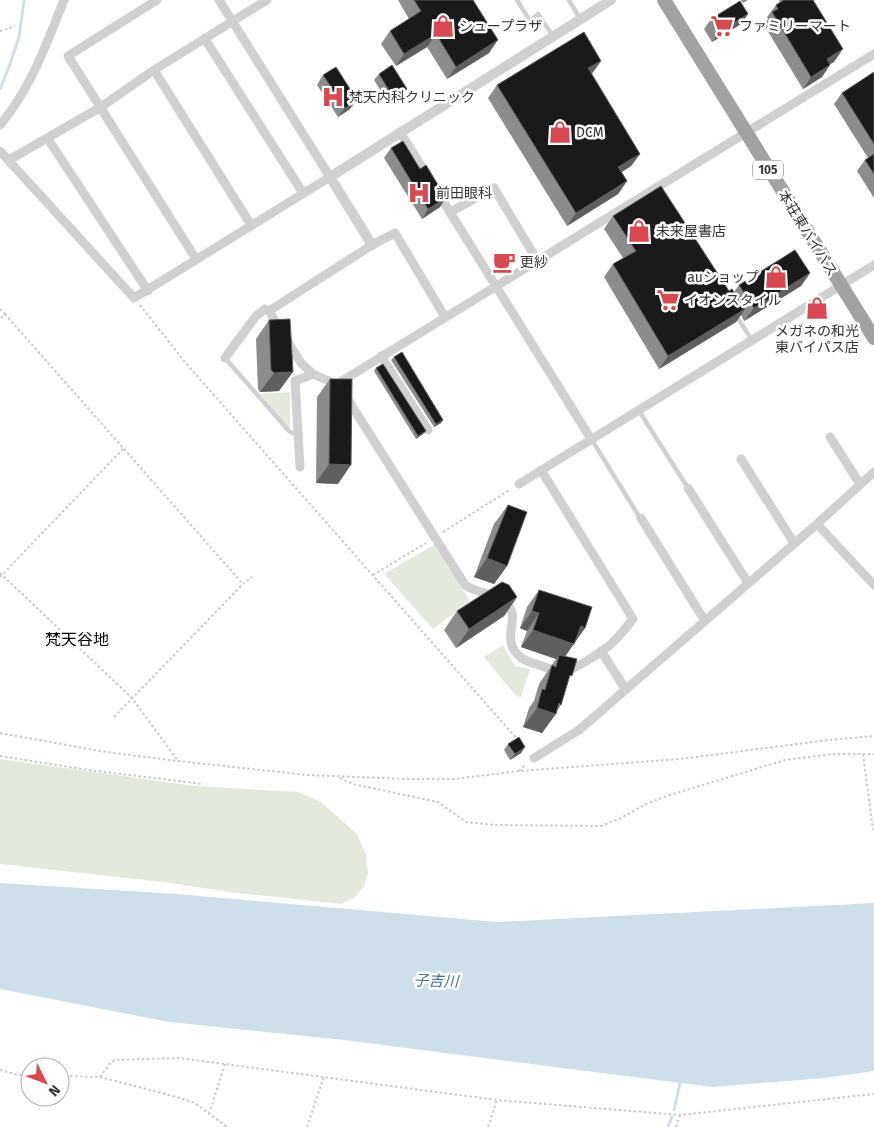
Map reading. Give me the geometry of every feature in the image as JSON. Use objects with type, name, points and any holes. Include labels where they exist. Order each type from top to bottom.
[{"type":"highway","name":"本荘東バイパス","points":[[664,0],[874,338]]},
{"type":"street","points":[[0,126],[16,106],[35,72],[64,0]]},
{"type":"street","points":[[157,0],[68,56],[196,259]]},
{"type":"street","points":[[219,0],[372,245]]},
{"type":"street","points":[[9,160],[101,107],[154,70],[267,0]]},
{"type":"street","points":[[0,150],[134,298],[611,0]]},
{"type":"street","points":[[205,39],[303,193]]},
{"type":"street","points":[[337,384],[537,260],[657,192],[745,133],[874,54]]},
{"type":"street","points":[[154,70],[251,225]]},
{"type":"street","points":[[400,132],[591,438]]},
{"type":"street","points":[[48,138],[148,291]]},
{"type":"street","points":[[450,212],[494,188],[537,260]]},
{"type":"street","points":[[225,358],[256,316],[265,309],[269,310],[394,233],[445,317]]},
{"type":"street","points":[[519,484],[874,265]]},
{"type":"street","points":[[269,310],[301,363],[313,374],[337,384],[353,406],[434,538],[465,584],[472,590],[495,596],[506,603],[512,610],[510,638],[517,654],[526,661],[563,672],[573,669],[612,644],[633,619],[541,470]]},
{"type":"street","points":[[381,356],[428,430]]},
{"type":"street","points":[[300,467],[295,381],[313,374]]},
{"type":"street","points":[[830,437],[860,484]]},
{"type":"street","points":[[741,459],[794,543]]},
{"type":"street","points":[[534,758],[579,730],[817,524],[874,472]]},
{"type":"street","points":[[688,488],[748,583]]},
{"type":"street","points":[[641,518],[705,621]]},
{"type":"street","points":[[817,524],[874,585]]},
{"type":"street","points":[[601,651],[626,690]]},
{"type":"lane","points":[[517,0],[530,21],[538,14],[553,36]]},
{"type":"lane","points":[[569,0],[580,19]]},
{"type":"lane","points":[[733,311],[752,340]]},
{"type":"lane","points":[[225,358],[288,431],[297,434]]},
{"type":"lane","points":[[638,410],[688,488]]},
{"type":"lane","points":[[591,438],[641,518]]},
{"type":"path","points":[[0,31],[15,26]]},
{"type":"path","points":[[134,298],[184,361],[520,743]]},
{"type":"path","points":[[0,309],[243,584]]},
{"type":"path","points":[[0,320],[5,314]]},
{"type":"path","points":[[123,449],[1,575],[132,698],[178,761]]},
{"type":"path","points":[[373,575],[519,484]]},
{"type":"path","points":[[114,717],[252,577]]},
{"type":"path","points":[[0,733],[106,752],[178,761],[338,777],[454,779],[519,771],[680,759],[874,736]]},
{"type":"path","points":[[338,777],[353,784],[438,802],[466,822],[495,825],[601,826],[621,818],[648,803],[785,760],[832,754],[874,754]]},
{"type":"path","points":[[864,754],[873,830]]},
{"type":"path","points":[[0,756],[88,770],[204,784]]},
{"type":"path","points":[[100,1078],[111,1062],[115,1060],[179,1058],[497,1100],[680,1115],[874,1094]]},
{"type":"path","points":[[210,1114],[225,1064]]},
{"type":"path","points":[[0,1070],[20,1075]]},
{"type":"path","points":[[70,1076],[100,1078],[177,1097],[194,1103],[226,1127]]},
{"type":"path","points":[[307,1127],[324,1076]]},
{"type":"path","points":[[488,1127],[497,1100]]},
{"type":"path","points":[[676,1127],[680,1115]]},
{"type":"shaded area","points":[[290,392],[290,430],[260,394]]},
{"type":"shaded area","points":[[434,545],[470,601],[433,629],[384,574]]},
{"type":"shaded area","points":[[503,645],[515,666],[530,669],[521,697],[516,696],[484,657]]},
{"type":"shaded area","points":[[0,759],[195,786],[298,792],[321,802],[357,834],[366,855],[368,873],[364,886],[355,897],[341,904],[0,864]]},
{"type":"water","name":"子吉川","points":[[0,883],[177,894],[497,922],[874,903],[874,1071],[825,1078],[712,1087],[344,1040],[169,1022],[0,989]]},
{"type":"building","name":"シュープラザ","points":[[414,0],[473,0],[498,40],[456,67],[436,34],[404,54],[390,31],[421,11]]},
{"type":"building","points":[[784,0],[813,0],[843,49],[827,59],[830,65],[811,77],[772,12],[778,9],[776,5]]},
{"type":"building","points":[[740,1],[748,14],[719,32],[711,19]]},
{"type":"building","name":"DCM","points":[[584,32],[601,61],[588,68],[640,154],[618,167],[627,181],[576,213],[497,85]]},
{"type":"building","points":[[392,65],[407,89],[393,97],[379,74]]},
{"type":"building","points":[[336,67],[357,100],[345,108],[323,75]]},
{"type":"building","points":[[874,72],[874,144],[842,93]]},
{"type":"building","points":[[403,141],[420,169],[426,165],[446,198],[428,209],[391,148]]},
{"type":"building","points":[[874,154],[874,174],[865,160]]},
{"type":"building","name":"イオンスタイル","points":[[661,186],[729,291],[732,289],[745,309],[668,356],[613,264],[636,251],[613,216]]},
{"type":"building","points":[[795,250],[810,273],[754,308],[739,285]]},
{"type":"building","points":[[290,319],[293,372],[274,373],[271,370],[269,320]]},
{"type":"building","points":[[402,352],[443,420],[436,424],[394,357]]},
{"type":"building","points":[[383,364],[426,431],[418,436],[376,368]]},
{"type":"building","points":[[330,379],[352,379],[351,465],[329,464]]},
{"type":"building","points":[[508,505],[527,512],[507,566],[487,558]]},
{"type":"building","points":[[502,582],[509,585],[517,597],[469,629],[457,611]]},
{"type":"building","points":[[539,590],[592,607],[585,628],[581,626],[574,644],[533,630],[539,613],[532,611]]},
{"type":"building","points":[[559,655],[577,659],[556,714],[537,708],[542,689],[545,690],[552,665],[556,667]]},
{"type":"building","points":[[519,737],[525,747],[515,754],[508,744]]},
{"type":"waterway","points":[[0,89],[19,37],[24,0]]},
{"type":"waterway","points":[[674,1110],[681,1079]]},
{"type":"waterway","points":[[668,1127],[672,1117]]},
{"type":"place","name":"シュープラザ","points":[[443,26]]},
{"type":"place","name":"ファミリーマート","points":[[722,26]]},
{"type":"place","name":"梵天内科クリニック","points":[[333,97]]},
{"type":"place","name":"DCM","points":[[560,132]]},
{"type":"place","name":"前田眼科","points":[[419,193]]},
{"type":"place","name":"未来屋書店","points":[[639,231]]},
{"type":"place","name":"更紗","points":[[504,262]]},
{"type":"place","name":"auショップ","points":[[776,277]]},
{"type":"place","name":"イオンスタイル","points":[[668,300]]},
{"type":"place","name":"メガネの和光 東バイパス店","points":[[817,308]]},
{"type":"district","name":"梵天谷地","points":[[77,639]]}]
